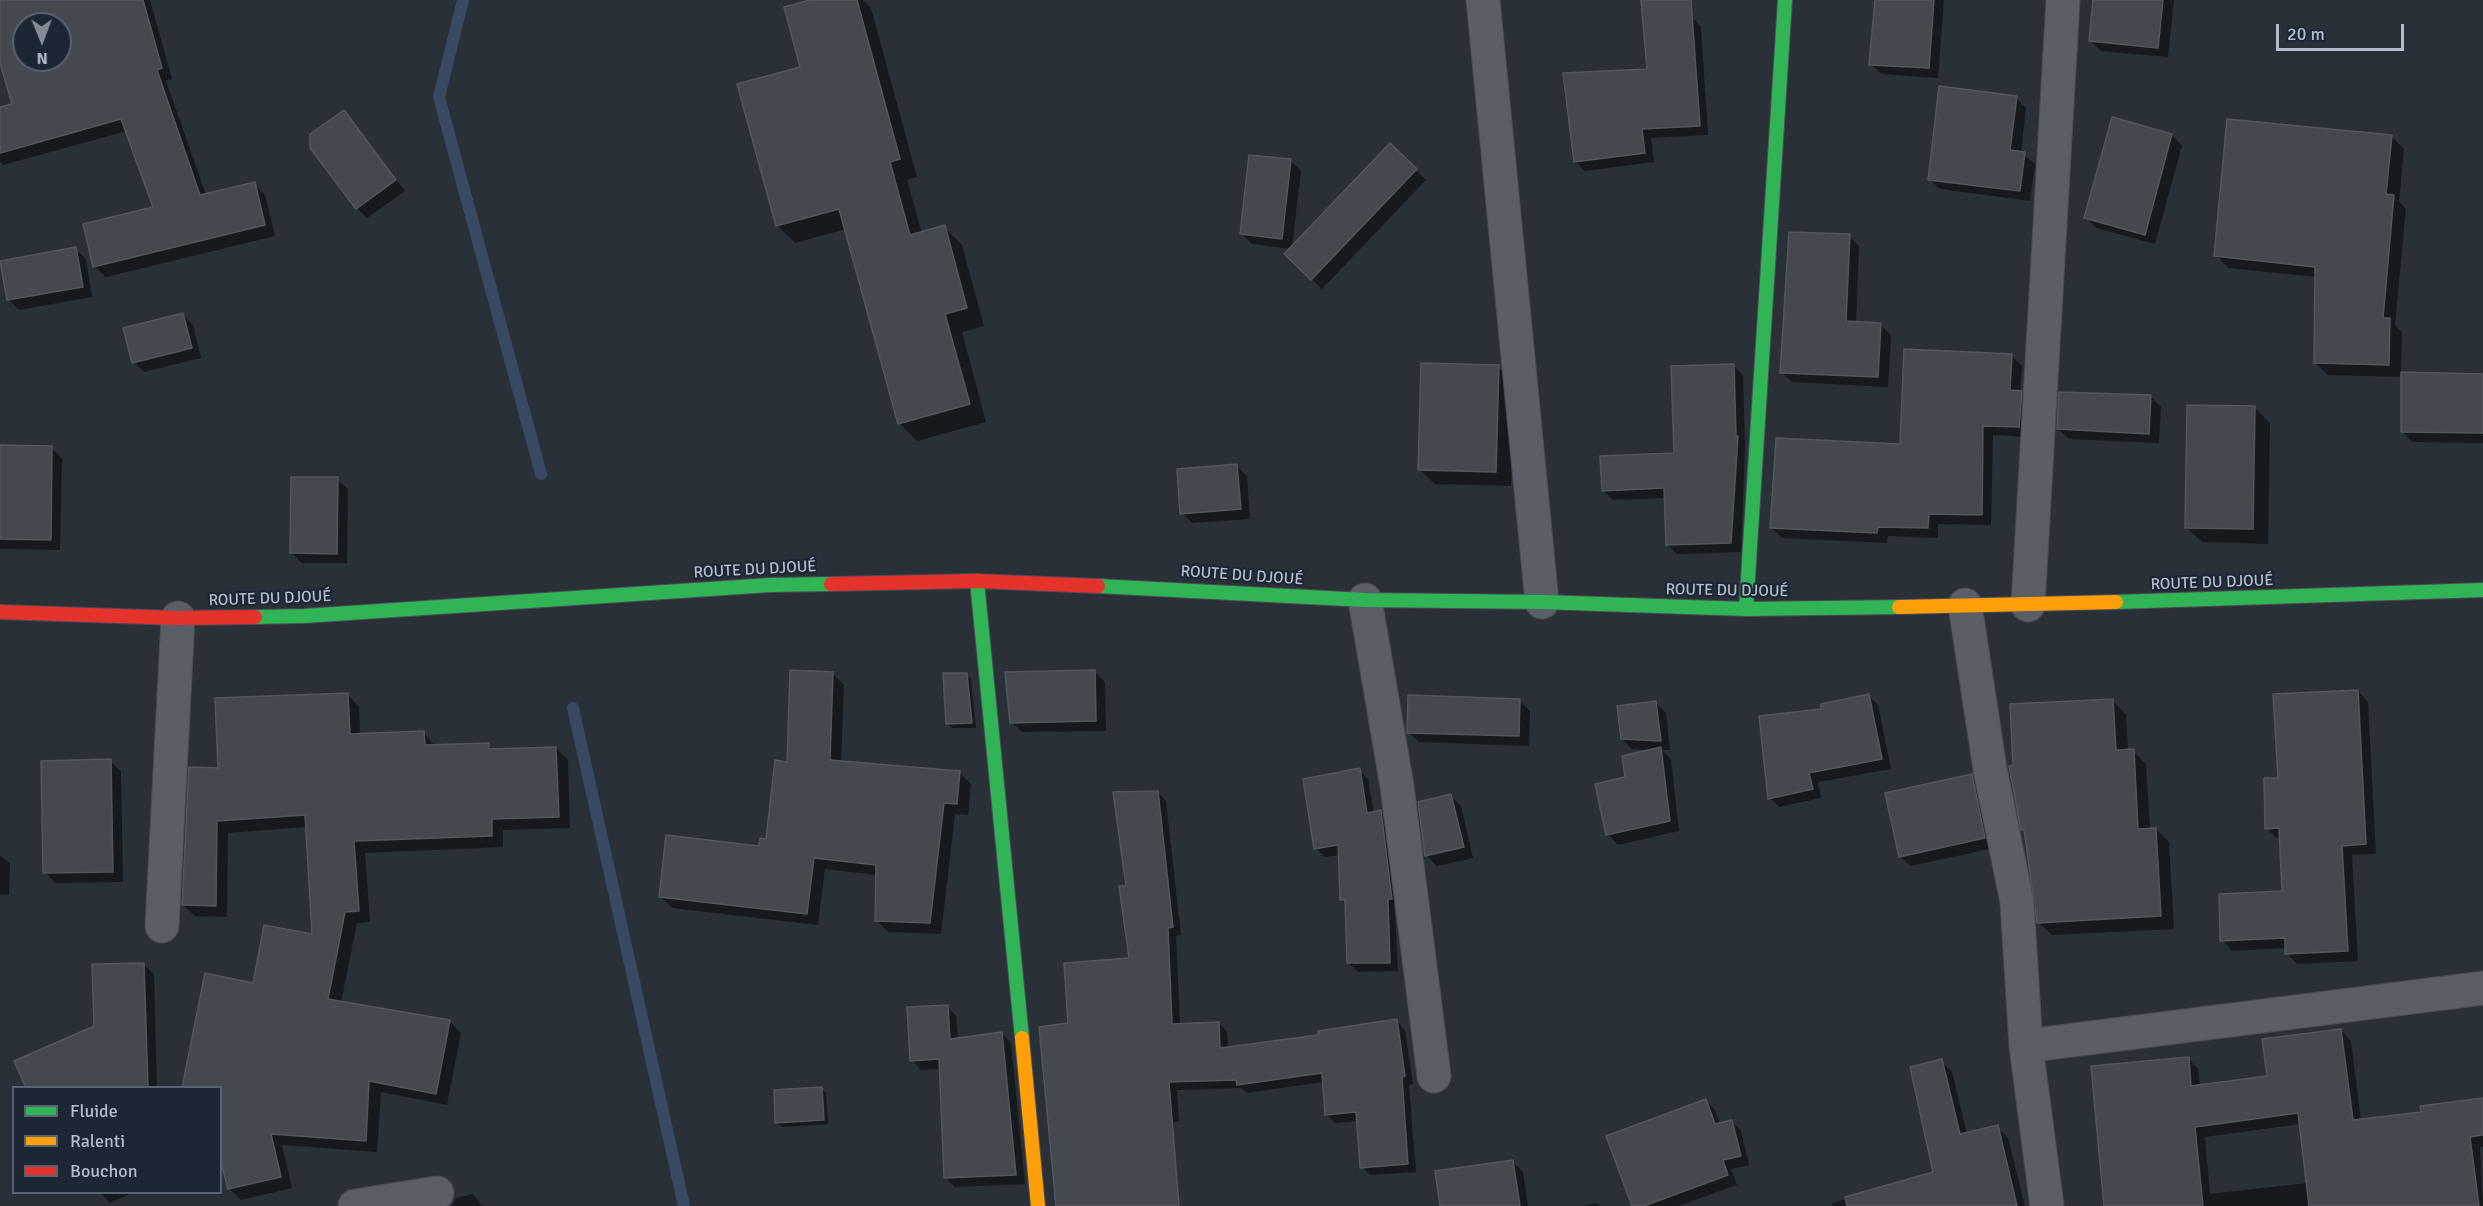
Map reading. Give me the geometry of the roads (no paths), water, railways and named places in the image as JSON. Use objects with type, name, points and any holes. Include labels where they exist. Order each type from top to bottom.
[{"type":"main road","points":[[1746,609],[1785,0]]},
{"type":"main road","name":"ROUTE DU DJOUÉ","points":[[0,612],[178,618],[304,616],[770,585],[977,581],[1185,589],[1365,600],[1542,602],[1746,609],[2028,605],[2483,590]]},
{"type":"main road","points":[[977,581],[1038,1206]]},
{"type":"street","points":[[1483,0],[1542,602]]},
{"type":"street","points":[[2028,605],[2063,0]]},
{"type":"street","points":[[1365,600],[1397,786],[1434,1076]]},
{"type":"street","points":[[1965,605],[1989,769],[2016,902],[2026,1046],[2047,1206]]},
{"type":"street","points":[[162,926],[178,618]]},
{"type":"street","points":[[2026,1046],[2483,987]]},
{"type":"street","points":[[355,1206],[437,1193]]},
{"type":"waterway","points":[[463,0],[439,97],[541,474]]},
{"type":"waterway","points":[[573,708],[684,1206]]}]
